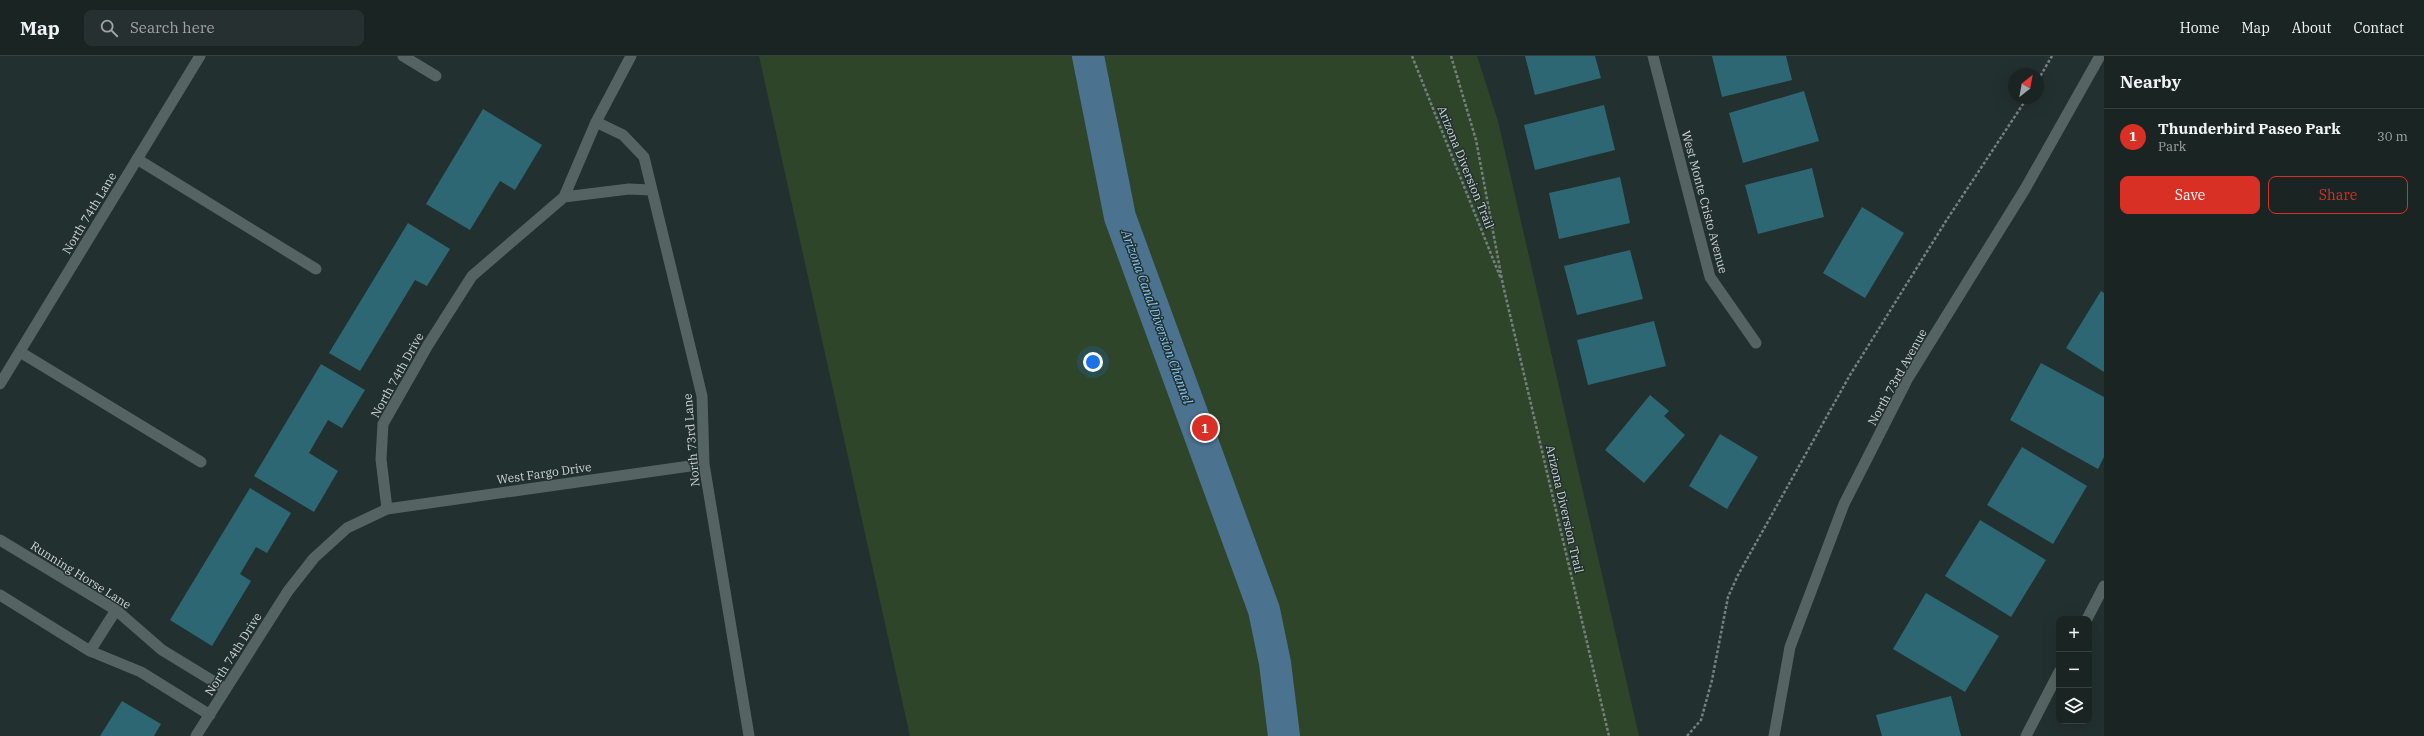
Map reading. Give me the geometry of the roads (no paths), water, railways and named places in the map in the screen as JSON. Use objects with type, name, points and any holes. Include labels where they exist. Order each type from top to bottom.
[{"type":"street","name":"North 74th Lane","points":[[0,384],[200,56]]},
{"type":"street","points":[[403,56],[436,76]]},
{"type":"street","name":"North 74th Drive","points":[[196,736],[288,591],[314,558],[347,528],[387,509],[381,460],[383,424],[428,345],[472,276],[564,197],[596,122],[631,56]]},
{"type":"street","name":"West Monte Cristo Avenue","points":[[1653,56],[1710,277],[1756,343]]},
{"type":"street","name":"North 73rd Avenue","points":[[1774,736],[1790,647],[1844,504],[1908,378],[2025,189],[2100,56]]},
{"type":"street","name":"North 73rd Lane","points":[[596,122],[623,135],[644,157],[702,396],[704,464],[748,736]]},
{"type":"street","points":[[137,160],[316,269]]},
{"type":"street","points":[[564,197],[629,189],[651,190]]},
{"type":"street","points":[[20,352],[201,462]]},
{"type":"street","name":"West Fargo Drive","points":[[387,509],[704,464]]},
{"type":"street","name":"Running Horse Lane","points":[[0,540],[116,610],[162,650],[226,688]]},
{"type":"street","points":[[2089,616],[2104,586]]},
{"type":"street","points":[[0,595],[90,651],[140,672],[210,715]]},
{"type":"street","points":[[90,651],[116,610]]},
{"type":"street","points":[[2026,736],[2056,678]]},
{"type":"waterway","name":"Arizona Canal Diversion Channel","points":[[1088,56],[1120,217],[1264,610],[1275,663],[1284,736]]},
{"type":"place","name":"Thunderbird Paseo Park","points":[[1205,428]]}]
